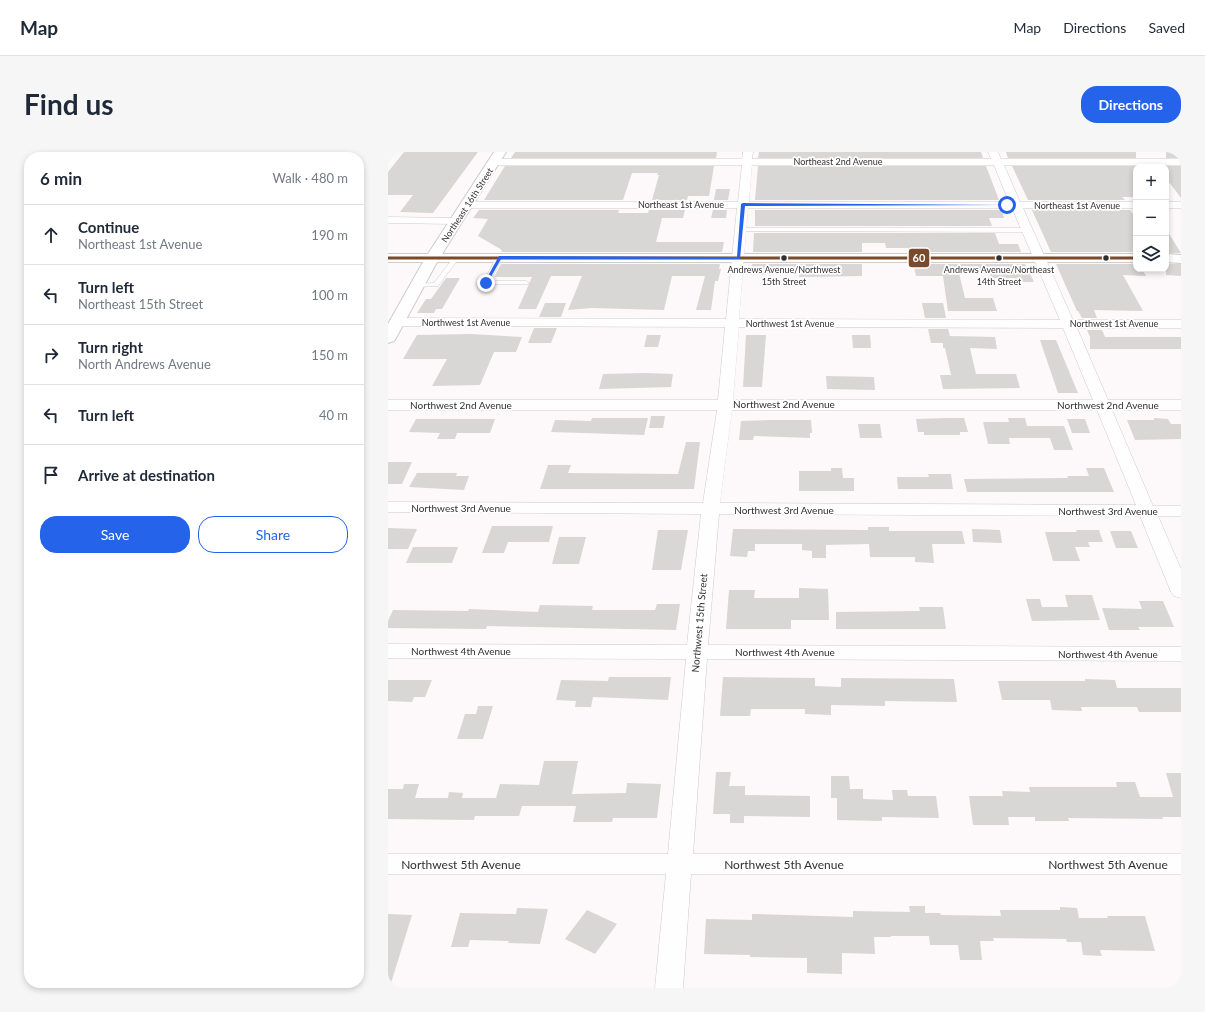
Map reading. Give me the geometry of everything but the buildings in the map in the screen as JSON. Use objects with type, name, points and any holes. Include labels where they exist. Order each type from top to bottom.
[{"type":"main road","name":"Northeast 16th Street","points":[[388,338],[433,257],[497,157]]},
{"type":"main road","points":[[388,258],[1133,258]]},
{"type":"main road","points":[[1169,258],[1181,258]]},
{"type":"street","name":"Northwest 15th Street","points":[[669,988],[706,541],[712,510],[725,404],[748,156]]},
{"type":"street","name":"Northeast 2nd Avenue","points":[[497,157],[995,157],[1181,162]]},
{"type":"street","points":[[995,157],[1068,323],[1181,592]]},
{"type":"street","name":"Northeast 1st Avenue","points":[[466,205],[1133,205]]},
{"type":"street","points":[[1169,205],[1181,206]]},
{"type":"street","points":[[388,220],[455,221]]},
{"type":"street","name":"Northwest 1st Avenue","points":[[398,322],[1181,324]]},
{"type":"street","name":"Northwest 2nd Avenue","points":[[388,405],[1181,405]]},
{"type":"street","name":"Northwest 3rd Avenue","points":[[388,508],[1181,511]]},
{"type":"street","name":"Northwest 4th Avenue","points":[[388,651],[1181,654]]},
{"type":"street","name":"Northwest 5th Avenue","points":[[388,864],[1181,864]]},
{"type":"lane","points":[[741,230],[1028,230]]},
{"type":"lane","points":[[418,286],[436,285],[456,258]]},
{"type":"lane","points":[[499,258],[486,283],[526,283]]},
{"type":"transit line","name":"60","points":[[388,258],[1133,258]]},
{"type":"place","name":"Andrews Avenue/Northwest 15th Street","points":[[784,258]]},
{"type":"place","name":"Andrews Avenue/Northeast 14th Street","points":[[999,258]]},
{"type":"route","points":[[486,283],[499,258],[739,258],[743,204],[1007,205]]}]
